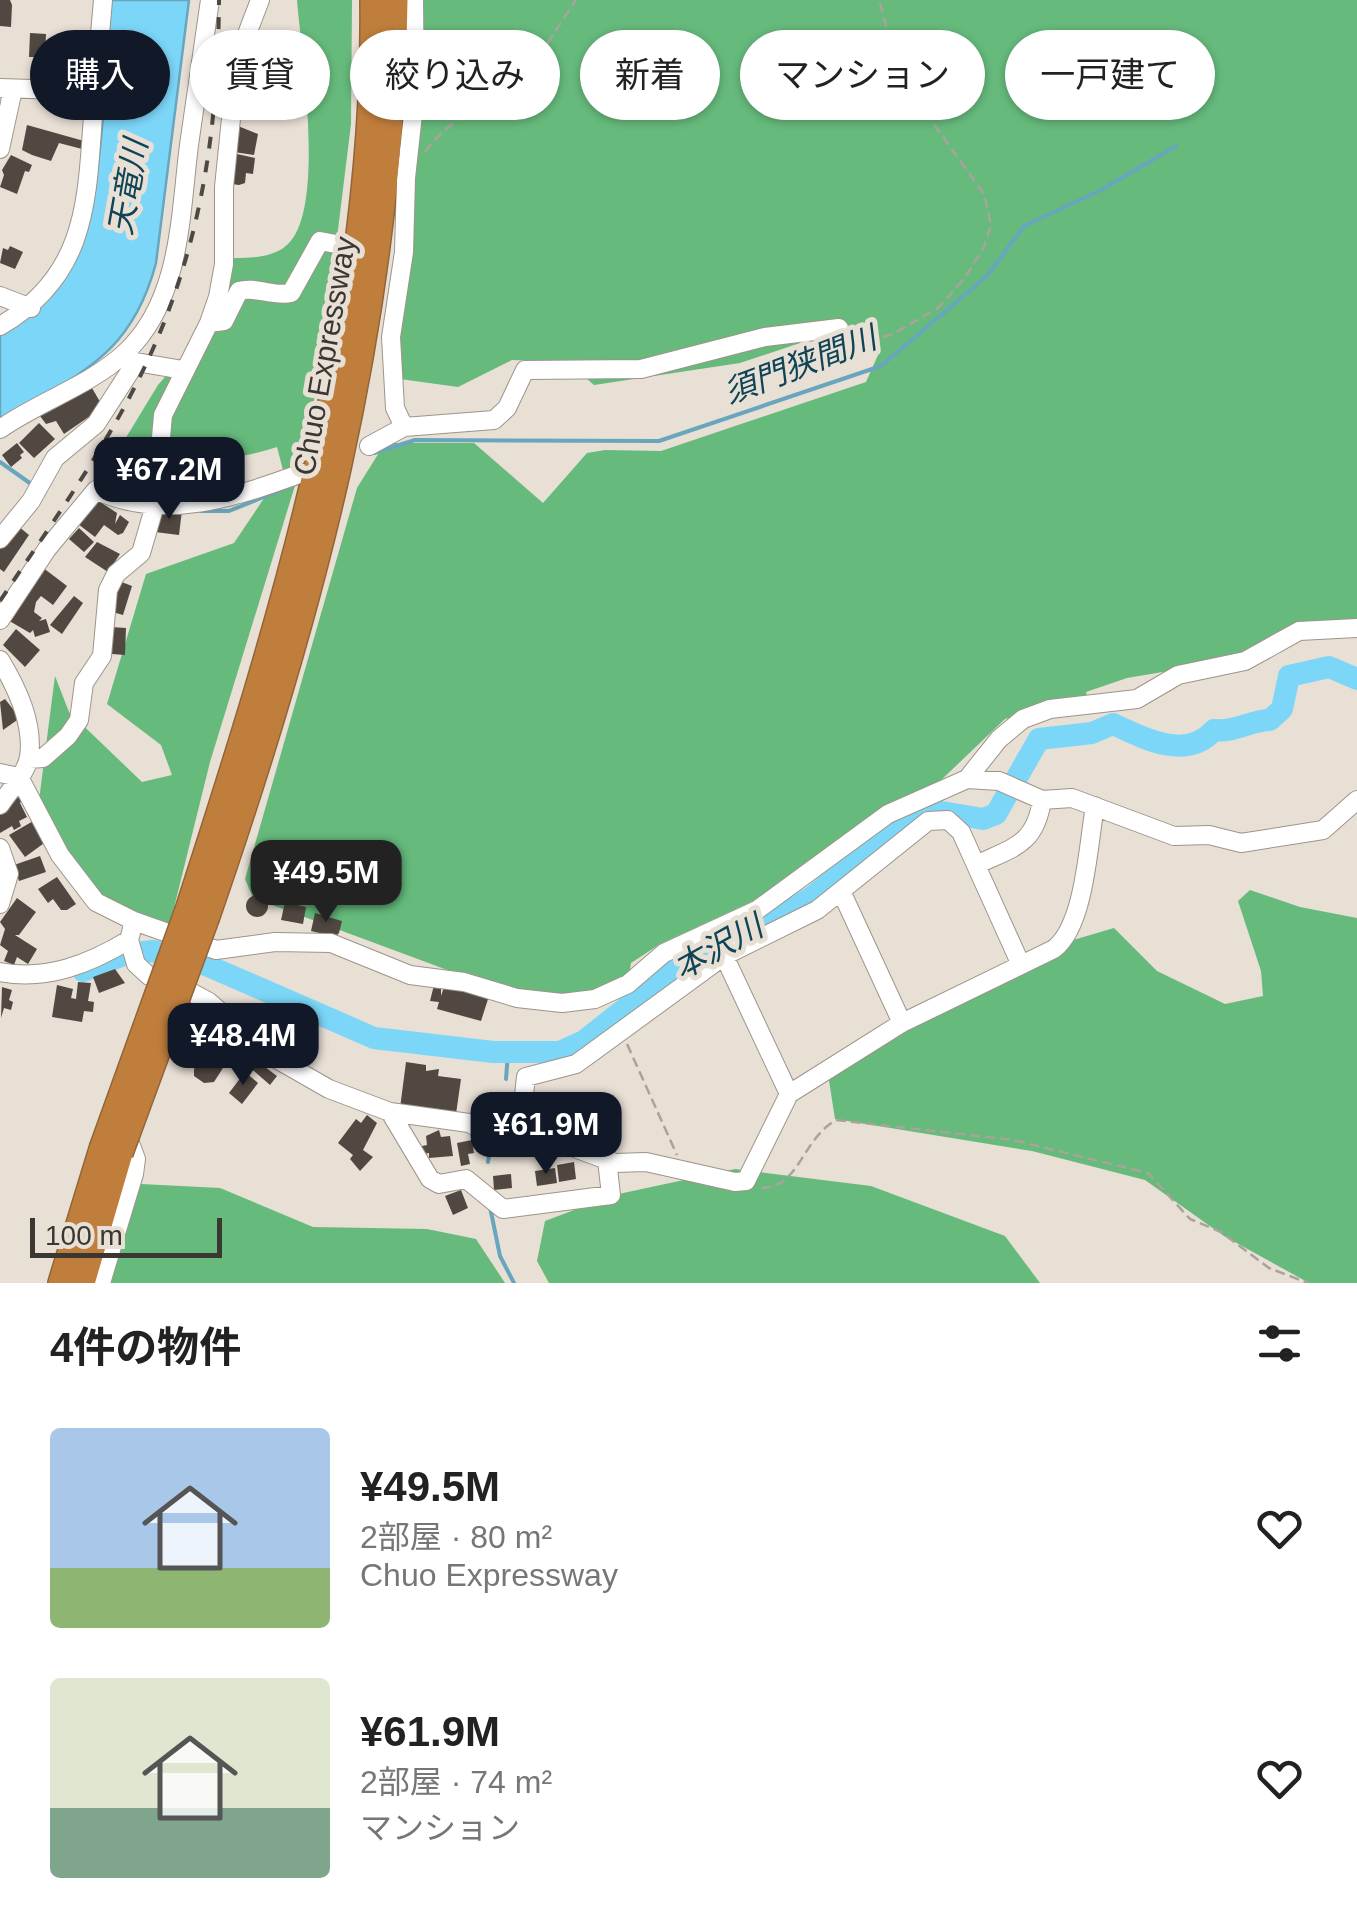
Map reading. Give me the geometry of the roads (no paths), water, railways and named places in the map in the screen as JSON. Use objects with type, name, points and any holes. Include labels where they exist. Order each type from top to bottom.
[{"type":"highway","name":"Chuo Expressway","points":[[197,914],[274,642],[328,426],[363,197],[373,0]]},
{"type":"highway","name":"Chuo Expressway","points":[[60,1283],[295,645],[349,428],[384,198],[394,0]]},
{"type":"highway","name":"Chuo Expressway","points":[[82,1283],[111,1151]]},
{"type":"street","points":[[100,30],[103,0]]},
{"type":"street","points":[[0,429],[28,409],[86,381],[125,353],[156,314],[174,264],[210,0]]},
{"type":"street","points":[[29,759],[43,758],[68,736],[78,720],[84,683],[102,656],[108,590],[116,574],[142,553],[156,505],[163,414],[209,323],[224,264],[224,187],[237,60],[260,0]]},
{"type":"street","points":[[404,427],[395,408],[390,337],[415,96],[414,0]]},
{"type":"street","points":[[0,149],[7,88]]},
{"type":"street","points":[[0,326],[32,308],[57,278],[79,230],[92,120]]},
{"type":"street","points":[[209,323],[224,321],[239,291],[279,296],[291,293],[320,241],[341,245]]},
{"type":"street","points":[[0,296],[32,308]]},
{"type":"street","points":[[368,446],[404,427],[494,420],[507,408],[525,370],[642,370],[765,337],[839,328]]},
{"type":"street","points":[[0,539],[31,501],[54,458],[96,424],[136,362],[183,370]]},
{"type":"street","points":[[0,620],[48,549],[96,490],[123,501],[208,504],[230,493],[302,473]]},
{"type":"street","points":[[0,972],[20,976],[72,968],[132,942],[216,950],[275,942],[331,943],[410,975],[464,982],[517,998],[562,1003],[595,999],[628,984],[664,953],[757,910],[888,814],[967,779],[1000,738],[1023,719],[1050,709],[1137,698],[1178,675],[1245,661],[1299,631],[1357,628]]},
{"type":"street","points":[[0,660],[17,688],[26,719],[29,759],[0,804]]},
{"type":"street","points":[[0,773],[20,777]]},
{"type":"street","points":[[20,777],[60,855],[132,942],[149,976],[169,980],[209,1002],[273,1057],[329,1088],[390,1112],[469,1123],[504,1142],[545,1137],[607,1160],[646,1162],[735,1182],[746,1181],[789,1094],[902,1023],[1022,965],[1068,938],[1095,806]]},
{"type":"street","points":[[967,779],[999,781],[1042,800],[1072,798],[1174,836],[1208,835],[1241,843],[1322,830],[1357,800]]},
{"type":"street","points":[[976,865],[1026,840],[1034,831],[1042,800]]},
{"type":"street","points":[[519,1140],[526,1077],[566,1069],[622,1033],[724,956],[796,922],[928,821],[939,819],[955,824],[1022,965]]},
{"type":"street","points":[[0,848],[10,874],[0,904]]},
{"type":"street","points":[[841,891],[902,1023]]},
{"type":"street","points":[[712,930],[789,1094]]},
{"type":"street","points":[[101,1283],[134,1174],[136,1159],[123,1124],[169,980]]},
{"type":"street","points":[[390,1112],[430,1179],[439,1184],[466,1179],[503,1208],[610,1194],[607,1160]]},
{"type":"water","name":"天竜川","points":[[110,0],[189,0],[156,263],[132,321],[116,342],[77,376],[0,422],[0,333],[36,309],[55,291],[72,266],[93,195],[102,120],[170,120],[170,30],[108,30]]},
{"type":"waterway","name":"須門狭間川","points":[[374,453],[415,440],[659,441],[881,366],[987,276],[1024,226],[1103,189],[1176,146]]},
{"type":"waterway","name":"須門狭間川","points":[[0,462],[34,486]]},
{"type":"waterway","name":"須門狭間川","points":[[201,511],[229,511],[296,484]]},
{"type":"waterway","name":"本沢川","points":[[83,971],[126,954],[153,951],[206,965],[374,1038],[493,1052],[560,1052],[584,1041],[690,957],[812,897],[910,817],[930,810],[983,819],[996,814],[1039,739],[1092,733],[1113,724],[1165,744],[1191,744],[1214,730],[1270,720],[1282,709],[1289,676],[1329,667],[1357,679]]},
{"type":"waterway","points":[[506,1079],[508,1053]]},
{"type":"waterway","points":[[488,1162],[491,1143]]},
{"type":"waterway","points":[[490,1207],[500,1256],[514,1283]]},
{"type":"railway","points":[[0,601],[115,424],[166,318],[194,229],[203,185],[215,94],[219,0]]}]
